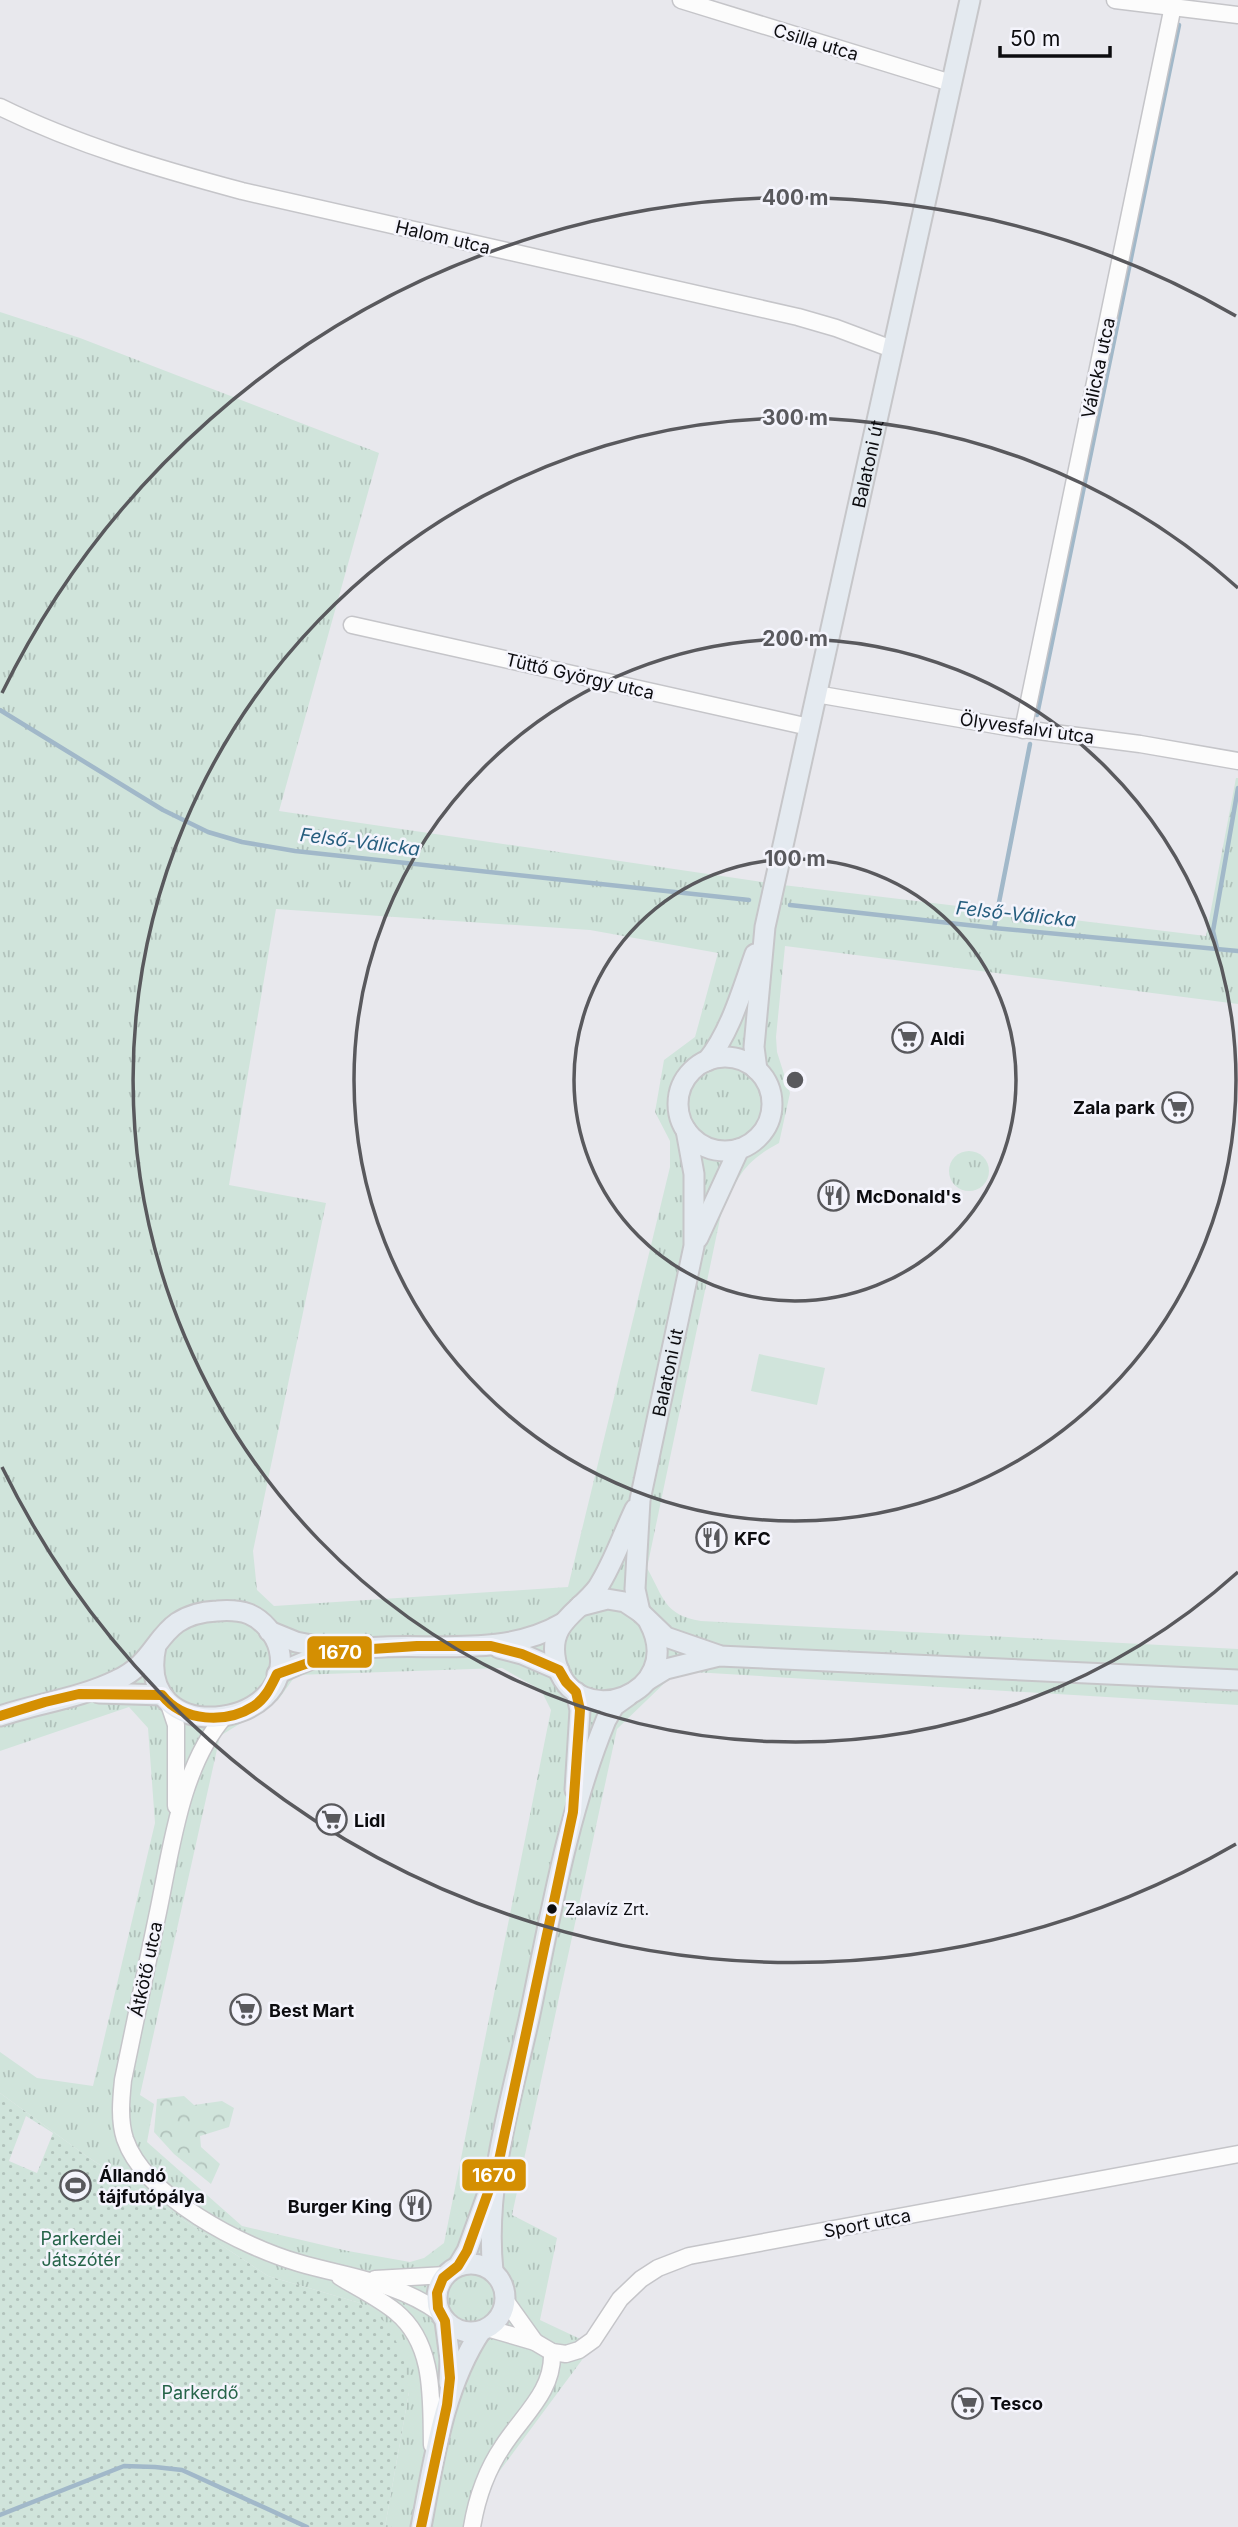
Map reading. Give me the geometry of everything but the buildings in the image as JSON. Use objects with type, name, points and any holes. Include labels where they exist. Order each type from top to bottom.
[{"type":"main road","name":"Balatoni út","points":[[758,1070],[755,1036],[765,927],[970,0]]},
{"type":"main road","name":"Balatoni út","points":[[707,1060],[726,1029],[765,927]]},
{"type":"main road","points":[[734,1058],[758,1070],[770,1089],[772,1111],[757,1139],[739,1149],[722,1151],[706,1147],[686,1130],[678,1107],[681,1089],[690,1073],[707,1060],[734,1058]]},
{"type":"main road","name":"Balatoni út","points":[[640,1500],[694,1246],[694,1174],[686,1130]]},
{"type":"main road","name":"Balatoni út","points":[[694,1246],[739,1149]]},
{"type":"main road","points":[[628,1696],[602,1701],[576,1692],[559,1670],[555,1651],[558,1631],[597,1588],[640,1500]]},
{"type":"main road","points":[[640,1500],[635,1589],[656,1638],[657,1655],[648,1680]]},
{"type":"main road","points":[[580,1606],[607,1599],[625,1602],[666,1637],[719,1656]]},
{"type":"main road","points":[[0,1716],[87,1693],[120,1679],[136,1668],[172,1625],[181,1619],[208,1611],[239,1611],[259,1620],[269,1630],[279,1651],[280,1663],[268,1693],[254,1706],[225,1716],[203,1718],[180,1712],[166,1700],[154,1676],[156,1646]]},
{"type":"main road","points":[[277,1674],[342,1651],[417,1646],[491,1646],[544,1634],[563,1623]]},
{"type":"main road","points":[[269,1630],[296,1642],[342,1651]]},
{"type":"main road","points":[[491,1646],[522,1654],[559,1670]]},
{"type":"main road","points":[[573,1812],[614,1706],[666,1669],[719,1656],[1238,1680]]},
{"type":"main road","points":[[421,2527],[447,2405],[460,2366],[484,2329],[501,2313],[505,2300],[504,2292],[493,2271],[491,2233],[498,2165],[573,1812],[580,1710],[576,1692]]},
{"type":"main road","points":[[87,1693],[166,1700]]},
{"type":"main road","points":[[447,2405],[450,2359],[437,2292],[467,2251],[498,2165]]},
{"type":"main road","points":[[452,2270],[474,2264],[493,2271]]},
{"type":"main road","points":[[442,2317],[463,2331],[484,2329]]},
{"type":"street","name":"Csilla utca","points":[[681,0],[951,83]]},
{"type":"street","points":[[1115,0],[1238,15]]},
{"type":"street","name":"Válicka utca","points":[[1023,730],[1172,6]]},
{"type":"street","name":"Halom utca","points":[[0,107],[152,167],[270,197],[798,317],[892,349]]},
{"type":"street","name":"Tüttő György utca","points":[[352,625],[809,727]]},
{"type":"street","name":"Ölyvesfalvi utca","points":[[816,694],[1023,730],[1140,744],[1238,761]]},
{"type":"street","name":"Átkötő utca","points":[[166,1700],[176,1725],[176,1826]]},
{"type":"street","name":"Átkötő utca","points":[[225,1716],[203,1747],[194,1766],[176,1826],[125,2072],[122,2128],[130,2151],[158,2188],[247,2244],[329,2271]]},
{"type":"street","name":"Sport utca","points":[[552,2351],[566,2354],[579,2350],[593,2340],[620,2299],[641,2278],[689,2256],[1238,2154]]},
{"type":"street","points":[[368,2279],[452,2270]]},
{"type":"street","points":[[329,2271],[368,2279],[423,2300],[442,2317]]},
{"type":"street","points":[[329,2271],[396,2312],[417,2338],[425,2354],[430,2382],[433,2467]]},
{"type":"street","points":[[505,2300],[535,2342]]},
{"type":"street","points":[[472,2527],[477,2502],[491,2466],[550,2380],[552,2351],[535,2342],[484,2329]]},
{"type":"green space","points":[[0,312],[80,338],[379,453],[279,811],[783,885],[1206,936],[1238,778],[1238,1004],[785,946],[776,1037],[777,1052],[790,1093],[779,1143],[757,1157],[742,1172],[721,1214],[647,1568],[672,1610],[701,1621],[1238,1649],[1238,1705],[677,1671],[617,1729],[512,2215],[557,2238],[540,2320],[593,2345],[487,2488],[477,2527],[385,2527],[409,2392],[360,2303],[268,2276],[85,2155],[0,2093],[0,2052],[37,2078],[93,2086],[155,1823],[148,1728],[129,1707],[0,1751]],"holes":[[[276,909],[590,930],[718,953],[695,1037],[664,1060],[655,1112],[670,1141],[670,1167],[568,1587],[274,1606],[257,1590],[253,1551],[326,1203],[229,1185]],[[502,1668],[541,1690],[551,1710],[444,2243],[424,2258],[410,2262],[348,2251],[242,2226],[147,2142],[154,2104],[140,2095],[220,1736],[278,1700],[296,1675]]]},
{"type":"green space","points":[[969,1151],[977,1152],[983,1157],[988,1163],[988,1179],[983,1185],[977,1190],[969,1191],[961,1190],[955,1185],[950,1179],[949,1171],[950,1163],[955,1157],[961,1152]]},
{"type":"green space","points":[[759,1354],[825,1368],[817,1405],[751,1391]]},
{"type":"green space","name":"Parkerdő","points":[[0,2093],[85,2155],[268,2276],[360,2303],[386,2323],[403,2354],[409,2392],[385,2527],[0,2527]],"holes":[[[26,2116],[53,2133],[37,2173],[9,2161]]]},
{"type":"green space","points":[[184,2096],[194,2105],[222,2101],[234,2108],[229,2127],[200,2136],[201,2147],[220,2164],[211,2184],[174,2154],[154,2132],[157,2099]]},
{"type":"waterway","points":[[1037,715],[1179,25]]},
{"type":"waterway","name":"Felső-Válicka","points":[[0,710],[163,810],[208,832],[242,842],[295,851],[749,900]]},
{"type":"waterway","points":[[994,928],[1030,744]]},
{"type":"waterway","points":[[1217,948],[1213,931],[1238,788]]},
{"type":"waterway","name":"Felső-Válicka","points":[[790,905],[1238,951]]},
{"type":"waterway","points":[[0,2515],[124,2466],[155,2467],[182,2470],[307,2527]]},
{"type":"transit line","name":"1670","points":[[0,1716],[79,1694],[162,1695],[181,1711],[193,1715],[218,1718],[231,1716],[258,1703],[268,1692],[277,1674],[342,1651],[417,1646],[491,1646],[522,1654],[559,1670],[576,1692],[580,1710],[573,1812],[498,2165],[467,2251],[458,2266],[443,2278],[437,2293],[438,2308],[445,2321],[450,2378],[447,2405],[421,2527]]},
{"type":"place","name":"Aldi","points":[[907,1038]]},
{"type":"place","name":"Zala park","points":[[1178,1107]]},
{"type":"place","name":"McDonald's","points":[[833,1196]]},
{"type":"place","name":"KFC","points":[[711,1538]]},
{"type":"place","name":"Lidl","points":[[331,1820]]},
{"type":"place","name":"Zalavíz Zrt.","points":[[552,1909]]},
{"type":"place","name":"Best Mart","points":[[246,2010]]},
{"type":"place","name":"Állandó tájfutópálya","points":[[76,2185]]},
{"type":"place","name":"Burger King","points":[[415,2206]]},
{"type":"place","name":"Tesco","points":[[967,2403]]},
{"type":"park label","name":"Parkerdei Játszótér","points":[[81,2248]]}]
